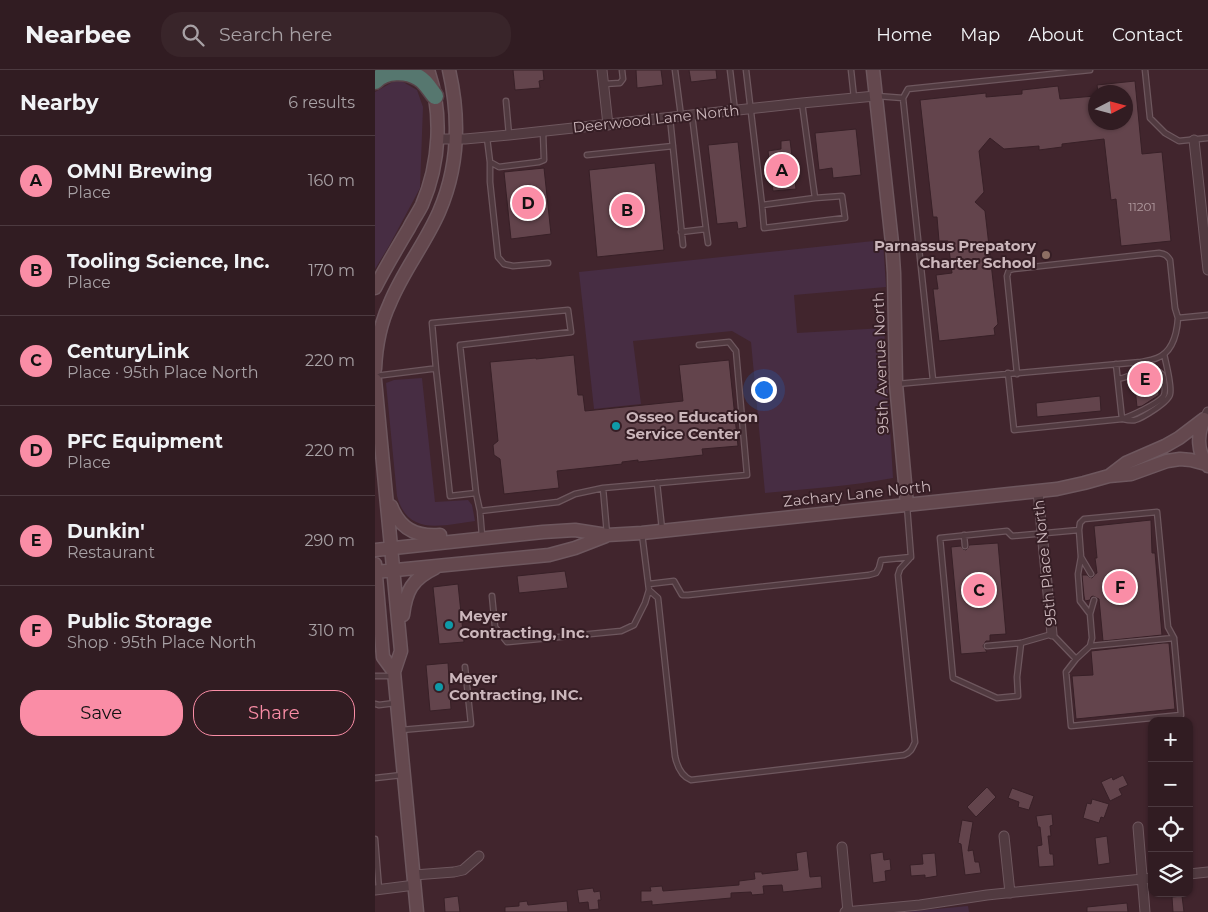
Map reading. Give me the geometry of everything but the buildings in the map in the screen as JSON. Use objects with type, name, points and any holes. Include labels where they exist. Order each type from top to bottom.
[{"type":"highway","points":[[375,81],[386,73],[398,71],[409,73],[419,77],[435,96]]},
{"type":"street","points":[[375,288],[421,206],[435,163],[438,116],[428,70]]},
{"type":"street","points":[[375,369],[380,330],[389,303],[439,212],[449,186],[455,161],[457,139],[455,101],[449,70]]},
{"type":"street","points":[[602,70],[608,125]]},
{"type":"street","name":"95th Avenue North","points":[[873,70],[892,243],[896,384],[907,505]]},
{"type":"street","name":"Deerwood Lane North","points":[[437,139],[543,132],[875,96]]},
{"type":"street","points":[[1194,140],[1207,242],[1208,270]]},
{"type":"street","points":[[375,380],[400,637],[401,650],[394,674],[417,912]]},
{"type":"street","points":[[1207,414],[1199,428],[1198,437],[1199,446],[1207,465]]},
{"type":"street","name":"Zachary Lane North","points":[[1109,476],[1126,463],[1179,438],[1207,414]]},
{"type":"street","name":"Zachary Lane North","points":[[482,534],[493,529],[511,534],[575,530],[607,535],[642,532],[1038,492],[1077,485],[1109,476],[1131,474],[1167,461],[1179,459],[1191,460],[1207,465]]},
{"type":"street","name":"95th Place North","points":[[1038,492],[1052,634]]},
{"type":"street","points":[[387,496],[394,515],[411,531],[429,536],[482,534]]},
{"type":"street","points":[[375,550],[482,534]]},
{"type":"street","name":"Zachary Lane North","points":[[375,569],[394,570],[549,555],[575,548],[607,535]]},
{"type":"street","points":[[400,637],[406,599],[411,587],[418,578],[441,565]]},
{"type":"street","points":[[375,569],[383,657],[394,674]]},
{"type":"street","points":[[375,611],[380,626]]},
{"type":"street","points":[[1138,826],[1147,879],[1145,912]]},
{"type":"street","points":[[1004,836],[1010,893]]},
{"type":"street","points":[[842,847],[847,912],[1147,879]]},
{"type":"street","points":[[377,890],[463,870],[479,856]]},
{"type":"street","points":[[1193,874],[1208,872]]},
{"type":"lane","points":[[604,84],[620,82],[623,79],[622,70]]},
{"type":"lane","points":[[675,70],[681,117]]},
{"type":"lane","points":[[730,70],[735,110]]},
{"type":"lane","points":[[746,70],[764,228],[845,218],[842,196],[762,205]]},
{"type":"lane","points":[[851,70],[854,98]]},
{"type":"lane","points":[[933,380],[903,98],[908,89],[1090,70]]},
{"type":"lane","points":[[1145,70],[1150,118],[1165,133],[1179,141],[1208,138]]},
{"type":"lane","points":[[875,96],[903,98]]},
{"type":"lane","points":[[506,101],[509,135]]},
{"type":"lane","points":[[802,103],[815,198]]},
{"type":"lane","points":[[693,115],[708,243]]},
{"type":"lane","points":[[670,118],[683,245]]},
{"type":"lane","points":[[490,162],[499,167],[544,160],[543,132]]},
{"type":"lane","points":[[487,137],[498,258],[504,264],[513,266],[548,263]]},
{"type":"lane","points":[[587,155],[673,146]]},
{"type":"lane","points":[[681,232],[707,229]]},
{"type":"lane","points":[[896,384],[1008,373],[1017,374],[1141,362],[1158,358],[1170,348],[1174,339],[1178,318],[1175,308],[1170,260],[1167,256],[1159,253],[1009,270],[1007,276],[1017,374]]},
{"type":"lane","points":[[476,493],[450,496],[432,323],[568,310],[571,332],[460,345],[482,534]]},
{"type":"lane","points":[[1178,318],[1208,315]]},
{"type":"lane","points":[[480,511],[558,502],[575,494],[603,488],[747,475],[735,351],[729,342],[699,345]]},
{"type":"lane","points":[[1121,419],[1135,420],[1168,400],[1171,394],[1164,354]]},
{"type":"lane","points":[[1117,364],[1121,419]]},
{"type":"lane","points":[[375,376],[437,369]]},
{"type":"lane","points":[[1008,373],[1014,430],[1121,419],[1134,415],[1163,398],[1165,385],[1161,373],[1155,371],[1138,373],[1118,379]]},
{"type":"lane","points":[[657,483],[662,530]]},
{"type":"lane","points":[[603,488],[607,535]]},
{"type":"lane","points":[[649,590],[658,598],[675,756],[677,766],[686,778],[691,780],[904,755],[912,750],[915,742],[898,575],[900,569],[911,557],[907,505]]},
{"type":"lane","points":[[1090,614],[1080,601],[1078,574],[1081,557],[1080,523],[1084,519],[1157,512],[1168,627],[1174,638],[1181,715],[1071,726],[1066,672],[1090,646],[1092,638],[1090,614],[1094,600]]},
{"type":"lane","points":[[1021,643],[1017,677],[1018,696],[997,698],[953,678],[940,538],[1007,531],[1011,536],[1079,530]]},
{"type":"lane","points":[[492,596],[495,627],[507,642],[621,631],[634,625],[649,590],[642,532]]},
{"type":"lane","points":[[964,536],[965,546]]},
{"type":"lane","points":[[649,584],[674,581],[682,595],[688,595],[869,575],[876,573],[881,560],[911,557]]},
{"type":"lane","points":[[1081,557],[1091,574]]},
{"type":"lane","points":[[987,646],[1021,643],[1052,634],[1076,659]]},
{"type":"lane","points":[[1090,646],[1174,638]]},
{"type":"lane","points":[[399,730],[471,724],[465,667]]},
{"type":"lane","points":[[375,676],[394,674]]},
{"type":"lane","points":[[375,704],[397,702]]},
{"type":"lane","points":[[375,778],[403,775]]},
{"type":"lane","points":[[375,839],[377,890]]},
{"type":"shaded area","points":[[398,79],[417,90],[423,107],[420,188],[375,269],[375,92]]},
{"type":"shaded area","points":[[883,240],[886,287],[794,295],[797,333],[884,328],[893,478],[765,493],[751,342],[732,331],[633,341],[641,404],[594,409],[579,272]]},
{"type":"shaded area","points":[[422,378],[435,502],[468,500],[472,505],[475,521],[439,526],[418,523],[409,518],[402,509],[397,496],[386,383],[394,380]]},
{"type":"shaded area","points":[[968,906],[969,912],[904,912]]},
{"type":"place","name":"OMNI Brewing","points":[[782,170]]},
{"type":"place","name":"PFC Equipment","points":[[528,203]]},
{"type":"place","name":"Tooling Science, Inc.","points":[[627,210]]},
{"type":"place","name":"Parnassus Prepatory Charter School","points":[[1046,255]]},
{"type":"place","name":"Dunkin'","points":[[1145,379]]},
{"type":"place","name":"Osseo Education Service Center","points":[[616,426]]},
{"type":"place","name":"Public Storage","points":[[1120,587]]},
{"type":"place","name":"CenturyLink","points":[[979,590]]},
{"type":"place","name":"Meyer Contracting, Inc.","points":[[449,625]]},
{"type":"place","name":"Meyer Contracting, INC.","points":[[439,687]]}]
